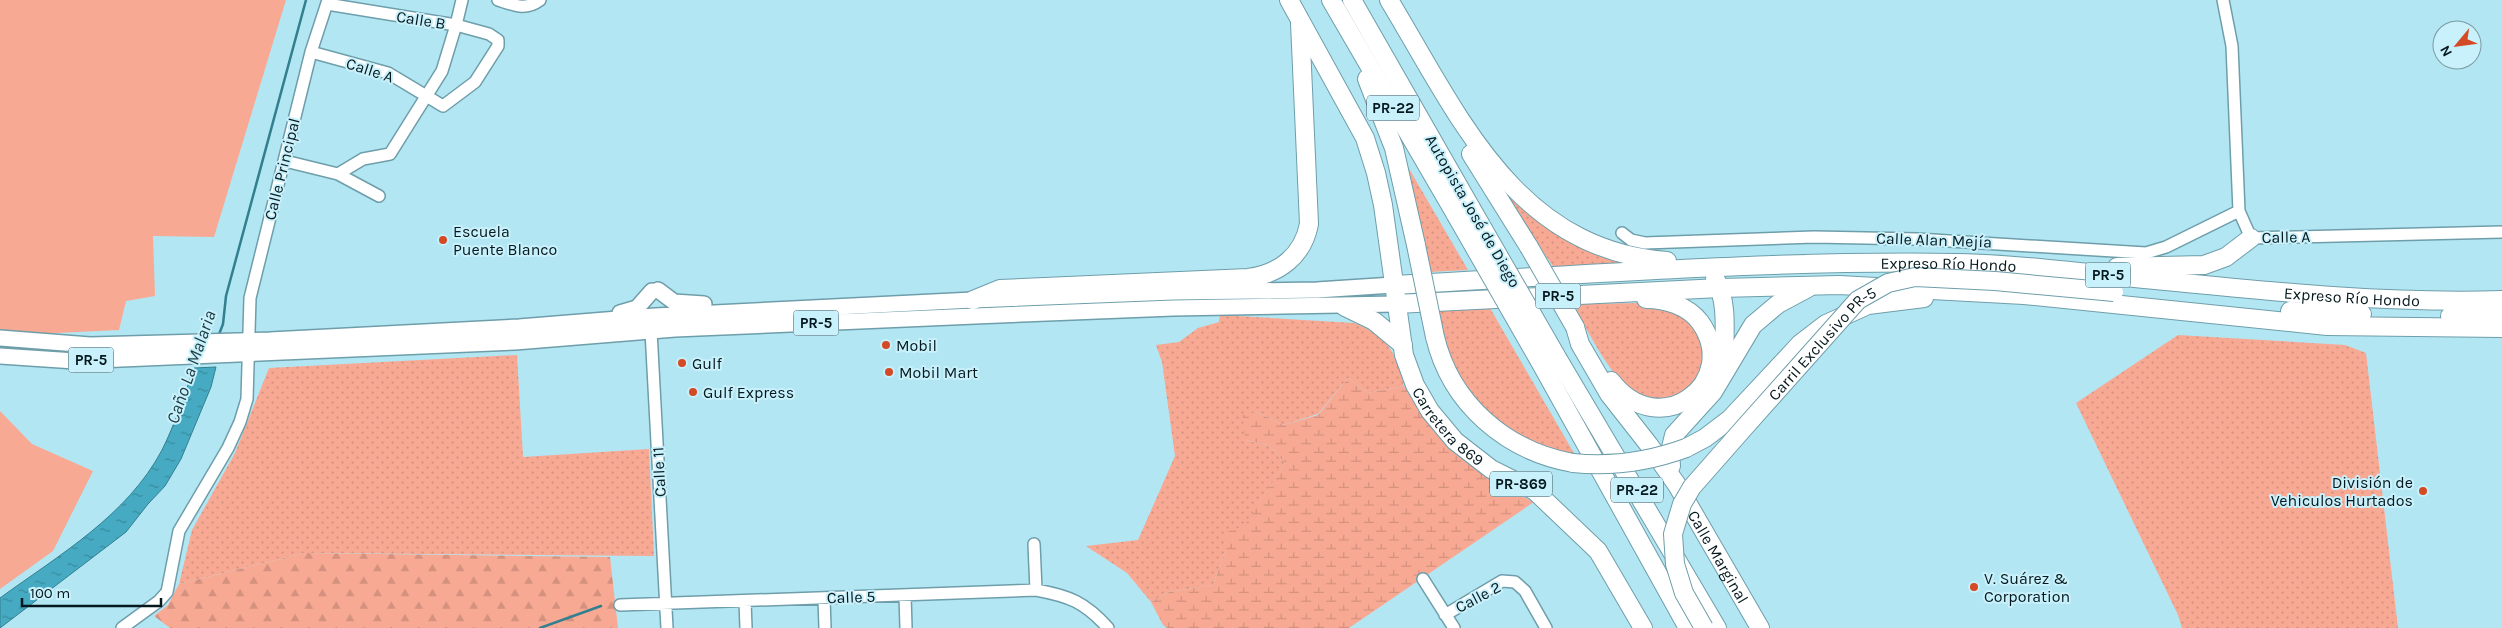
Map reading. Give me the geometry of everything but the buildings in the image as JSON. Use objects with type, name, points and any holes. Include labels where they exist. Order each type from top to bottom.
[{"type":"highway","name":"Carretera 869","points":[[1289,0],[1365,138],[1372,157],[1383,205],[1403,344],[1415,385],[1430,411],[1454,441],[1491,469],[1535,491],[1598,551],[1643,628]]},
{"type":"highway","name":"Autopista José de Diego","points":[[1330,0],[1464,212]]},
{"type":"highway","name":"Autopista José de Diego","points":[[1352,0],[1464,212],[1547,357],[1717,628]]},
{"type":"highway","points":[[1376,0],[1529,247],[1575,327],[1586,340],[1613,383],[1631,400],[1645,406],[1665,408],[1678,404],[1692,396],[1706,379],[1712,358],[1710,342],[1699,320],[1688,310],[1672,303],[1653,299],[1629,299],[1616,293]]},
{"type":"highway","points":[[1389,0],[1486,158],[1506,182],[1531,206],[1570,232],[1624,255],[1708,267],[1720,288],[1725,340],[1724,371]]},
{"type":"highway","points":[[973,300],[1000,289],[1248,278],[1270,273],[1288,262],[1302,246],[1309,224],[1300,23]]},
{"type":"highway","points":[[1353,38],[1394,148],[1435,337],[1453,383],[1467,404],[1483,420],[1522,446],[1550,458],[1573,463],[1604,466],[1634,463],[1686,448],[1705,438],[1730,420],[1800,344],[1834,318],[1876,303],[1919,299],[1956,290]]},
{"type":"highway","points":[[2009,266],[2204,265],[2226,258],[2251,238]]},
{"type":"highway","name":"Expreso Río Hondo","points":[[1394,285],[1708,267],[1835,263],[1957,263],[2009,266],[2315,296],[2502,300]]},
{"type":"highway","name":"Carril Exclusivo PR-5","points":[[1704,628],[1684,594],[1675,564],[1673,534],[1682,504],[1692,487],[1858,300],[1888,283],[1915,277],[1994,281],[2333,314],[2502,315]]},
{"type":"highway","points":[[1676,486],[1670,452],[1674,435],[1712,392],[1746,334],[1763,315],[1786,299],[1813,286]]},
{"type":"highway","name":"Expreso Río Hondo","points":[[1396,304],[1720,288],[1813,286],[1956,290],[2327,326],[2502,328]]},
{"type":"highway","points":[[1345,307],[1374,322],[1403,344]]},
{"type":"highway","name":"Calle Marginal","points":[[1575,327],[1580,344],[1609,394],[1649,445],[1676,486],[1760,628]]},
{"type":"highway","name":"Autopista José de Diego","points":[[1547,357],[1664,588],[1688,628]]},
{"type":"highway","points":[[1664,588],[1680,628]]},
{"type":"main road","name":"PR-5","points":[[0,356],[75,361],[181,349],[656,316],[973,300],[1120,294],[1317,290],[1394,285]]},
{"type":"main road","points":[[608,320],[615,314],[632,312],[655,291],[674,302],[684,304],[732,303],[737,312]]},
{"type":"main road","points":[[1022,314],[1031,305],[1104,301],[1120,294]]},
{"type":"main road","name":"PR-5","points":[[242,346],[515,342],[651,331],[1022,314],[1173,308],[1345,307],[1396,304]]},
{"type":"main road","name":"PR-5","points":[[0,338],[90,345],[181,349]]},
{"type":"street","points":[[338,174],[363,159],[390,154],[442,71],[462,0]]},
{"type":"street","points":[[498,0],[523,7],[532,6],[540,0]]},
{"type":"street","name":"Calle A","points":[[2223,0],[2232,46],[2239,211],[2251,238],[2502,232]]},
{"type":"street","name":"Calle B","points":[[327,2],[456,25],[489,34],[498,40],[498,46],[475,82],[443,106],[426,95]]},
{"type":"street","name":"Calle Principal","points":[[122,628],[159,601],[167,592],[179,530],[228,448],[240,422],[247,399],[242,346],[250,298],[311,52],[327,2]]},
{"type":"street","name":"Calle A","points":[[311,52],[388,73],[426,95]]},
{"type":"street","points":[[285,161],[338,174],[379,196]]},
{"type":"street","name":"Calle Alan Mejía","points":[[1622,233],[1631,240],[1645,243],[1814,237],[1917,238],[2146,253],[2166,247],[2239,211]]},
{"type":"street","name":"Calle 11","points":[[656,316],[651,331],[667,628]]},
{"type":"street","points":[[1034,544],[1036,590]]},
{"type":"street","points":[[1423,579],[1454,628]]},
{"type":"street","name":"Calle 2","points":[[1445,614],[1502,581],[1515,582],[1525,591],[1546,628]]},
{"type":"street","name":"Calle 5","points":[[620,605],[1036,590],[1064,595],[1094,612],[1108,628]]},
{"type":"street","points":[[905,595],[906,628]]},
{"type":"street","points":[[824,598],[825,628]]},
{"type":"street","points":[[745,601],[746,628]]},
{"type":"green space","points":[[0,0],[286,0],[214,237],[153,236],[155,296],[126,301],[119,330],[16,335],[0,332]]},
{"type":"green space","points":[[1404,160],[1468,270],[1429,272]]},
{"type":"green space","points":[[1507,192],[1544,225],[1590,250],[1629,263],[1630,266],[1555,269],[1503,194]]},
{"type":"green space","points":[[1641,303],[1673,312],[1693,326],[1703,344],[1704,363],[1697,380],[1684,393],[1665,400],[1643,398],[1623,383],[1603,357],[1574,304]]},
{"type":"green space","points":[[1490,308],[1575,455],[1539,447],[1502,426],[1486,414],[1462,384],[1446,349],[1436,309]]},
{"type":"green space","points":[[1220,315],[1354,323],[1375,333],[1388,346],[1401,374],[1404,386],[1368,393],[1348,378],[1318,414],[1283,425],[1257,412],[1245,440],[1268,445],[1285,463],[1244,527],[1226,549],[1213,585],[1169,592],[1151,602],[1127,573],[1086,546],[1138,540],[1175,456],[1162,362],[1156,345],[1179,342],[1198,328],[1219,322]]},
{"type":"green space","points":[[2178,335],[2345,345],[2366,353],[2398,628],[2182,628],[2178,615],[2076,403]]},
{"type":"green space","points":[[517,355],[523,457],[649,449],[654,556],[305,553],[179,584],[192,530],[235,453],[269,368]]},
{"type":"green space","points":[[1348,378],[1368,393],[1404,386],[1430,425],[1458,455],[1492,480],[1534,502],[1349,628],[1167,628],[1163,625],[1151,602],[1169,592],[1213,585],[1226,549],[1224,533],[1244,526],[1285,463],[1268,445],[1245,440],[1243,415],[1257,412],[1283,425],[1318,415]]},
{"type":"green space","points":[[0,411],[32,444],[93,471],[53,551],[0,589]]},
{"type":"green space","points":[[305,553],[610,557],[618,628],[170,628],[154,616],[168,605],[179,584]]},
{"type":"water","points":[[216,367],[211,387],[181,459],[165,486],[126,532],[0,628],[0,598],[90,533],[130,495],[147,474],[162,450],[194,368]]},
{"type":"waterway","name":"Caño La Malaria","points":[[218,337],[223,324],[226,296],[306,0]]},
{"type":"waterway","points":[[540,628],[601,606]]},
{"type":"place","name":"Escuela Puente Blanco","points":[[443,240]]},
{"type":"place","name":"Mobil","points":[[886,345]]},
{"type":"place","name":"Gulf","points":[[682,363]]},
{"type":"place","name":"Mobil Mart","points":[[889,372]]},
{"type":"place","name":"Gulf Express","points":[[693,392]]},
{"type":"place","name":"División de Vehiculos Hurtados","points":[[2423,491]]},
{"type":"place","name":"V. Suárez & Corporation","points":[[1974,587]]}]
